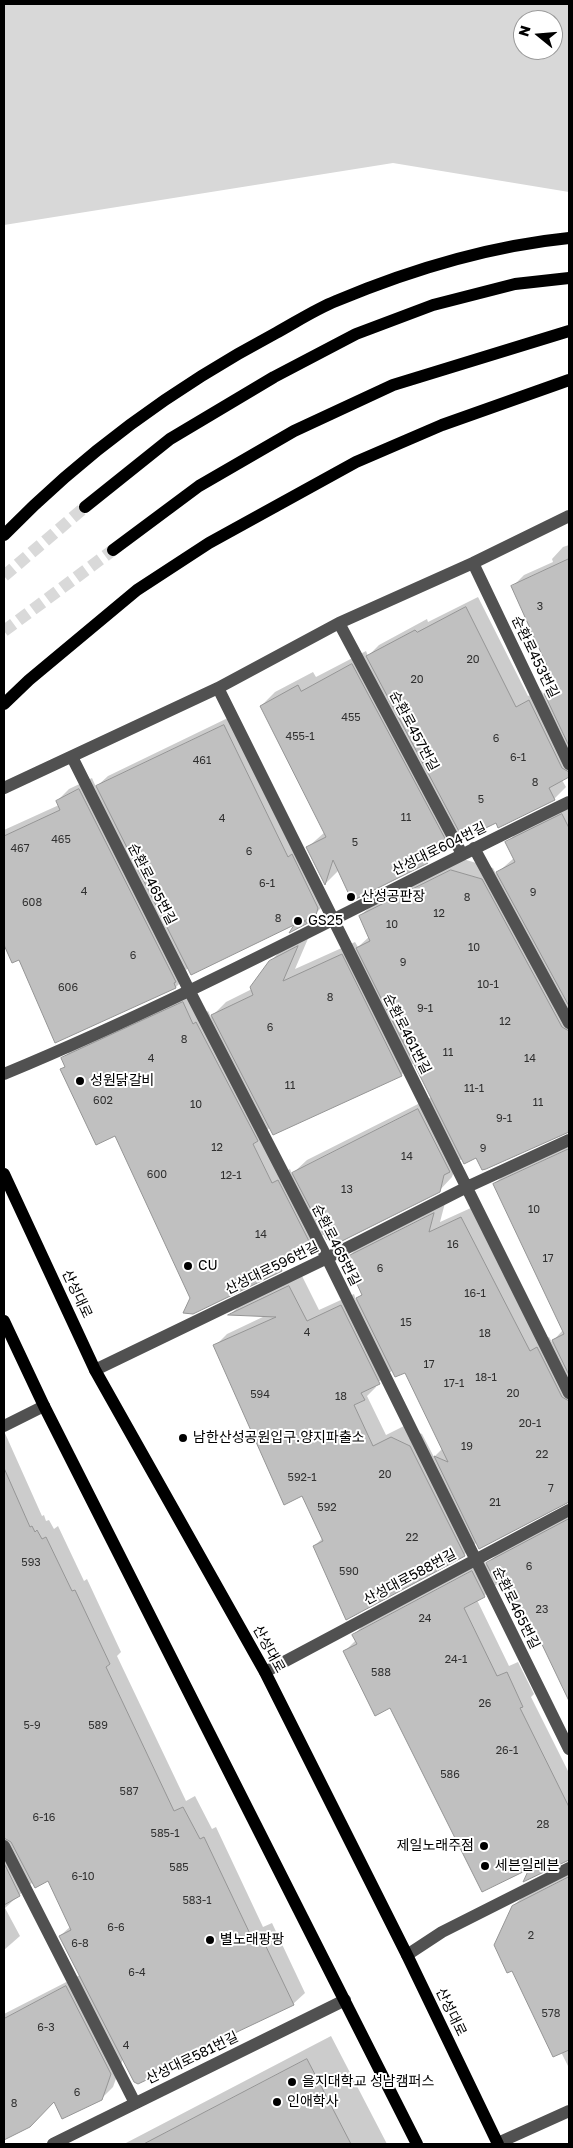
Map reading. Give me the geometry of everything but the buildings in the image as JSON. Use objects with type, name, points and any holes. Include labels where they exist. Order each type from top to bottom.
[{"type":"main road","points":[[4,535],[39,499],[121,430],[229,358],[335,301],[449,260],[546,240],[569,238]]},
{"type":"main road","points":[[85,507],[170,439],[274,377],[356,334],[442,302],[515,284],[569,278]]},
{"type":"main road","points":[[113,550],[199,486],[294,430],[393,385],[569,331]]},
{"type":"main road","points":[[4,704],[29,680],[137,590],[209,543],[356,462],[450,422],[569,380]]},
{"type":"main road","points":[[4,692],[29,680]]},
{"type":"main road","name":"산성대로","points":[[4,1174],[95,1370],[265,1672],[407,1955],[498,2144]]},
{"type":"main road","points":[[4,1321],[44,1406],[417,2144]]},
{"type":"street","points":[[4,788],[218,688],[339,623],[473,563],[569,516]]},
{"type":"street","name":"순환로453번길","points":[[473,563],[569,764]]},
{"type":"street","name":"순환로457번길","points":[[339,623],[462,854]]},
{"type":"street","name":"순환로461번길","points":[[218,688],[569,1393]]},
{"type":"street","name":"순환로465번길","points":[[72,757],[327,1258],[569,1748]]},
{"type":"street","name":"산성대로604번길","points":[[4,1074],[189,990],[569,802]]},
{"type":"street","points":[[474,848],[569,1023]]},
{"type":"street","name":"산성대로596번길","points":[[95,1370],[569,1140]]},
{"type":"street","points":[[4,1426],[44,1406]]},
{"type":"street","name":"산성대로588번길","points":[[265,1672],[569,1510]]},
{"type":"street","points":[[4,1846],[135,2103]]},
{"type":"street","points":[[407,1955],[442,1932],[569,1868]]},
{"type":"street","name":"산성대로581번길","points":[[53,2144],[344,2000]]},
{"type":"street","points":[[498,2144],[569,2111]]},
{"type":"shaded area","points":[[4,4],[569,4],[569,192],[393,163],[4,225]]},
{"type":"tunnel","points":[[4,576],[85,507]]},
{"type":"tunnel","points":[[4,631],[113,550]]},
{"type":"place","name":"산성공판장","points":[[351,897]]},
{"type":"place","name":"GS25","points":[[298,921]]},
{"type":"place","name":"성원닭갈비","points":[[80,1081]]},
{"type":"place","name":"CU","points":[[188,1266]]},
{"type":"place","name":"남한산성공원입구.양지파출소","points":[[183,1438]]},
{"type":"place","name":"제일노래주점","points":[[484,1846]]},
{"type":"place","name":"세븐일레븐","points":[[485,1866]]},
{"type":"place","name":"별노래팡팡","points":[[210,1940]]},
{"type":"place","name":"을지대학교 성남캠퍼스","points":[[292,2082]]},
{"type":"place","name":"인애학사","points":[[277,2102]]}]
